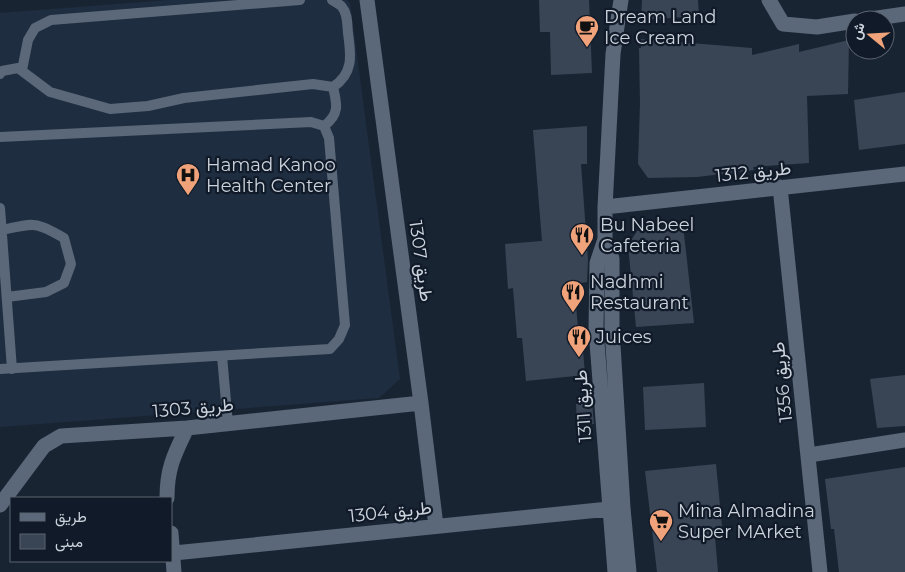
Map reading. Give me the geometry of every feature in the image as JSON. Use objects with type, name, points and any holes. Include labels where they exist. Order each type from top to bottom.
[{"type":"street","name":"طريق 1307","points":[[367,0],[436,526]]},
{"type":"street","name":"طريق 1311","points":[[615,572],[596,330],[596,288],[597,263],[605,239],[613,54],[622,0]]},
{"type":"street","points":[[768,0],[783,24],[817,27],[845,23]]},
{"type":"street","name":"طريق 1312","points":[[605,206],[905,174]]},
{"type":"street","name":"طريق 1356","points":[[780,188],[820,572]]},
{"type":"street","name":"طريق 1311","points":[[605,239],[612,259],[613,339],[623,508],[629,572]]},
{"type":"street","name":"طريق 1303","points":[[0,505],[44,446],[61,436],[187,428],[421,403]]},
{"type":"street","points":[[167,497],[171,459],[187,428]]},
{"type":"street","points":[[809,455],[905,440]]},
{"type":"street","name":"طريق 1304","points":[[174,552],[609,509]]},
{"type":"street","points":[[172,539],[174,572]]},
{"type":"lane","points":[[22,70],[28,40],[35,28],[51,20],[300,0]]},
{"type":"lane","points":[[0,74],[2,71],[11,68],[22,70],[50,92],[110,109],[148,106],[184,98],[313,84],[333,87],[341,81],[347,72],[351,57],[346,15],[341,5],[332,0]]},
{"type":"lane","points":[[324,126],[333,119],[336,111],[333,87]]},
{"type":"lane","points":[[0,137],[311,122],[324,126]]},
{"type":"lane","points":[[0,370],[330,349],[339,339],[345,325],[329,138],[324,126]]},
{"type":"lane","points":[[0,208],[12,369]]},
{"type":"lane","points":[[2,230],[32,223],[46,228],[64,238],[71,264],[64,283],[46,292],[6,297]]},
{"type":"lane","points":[[222,356],[228,424]]},
{"type":"shaded area","name":"Hamad Kanoo Health Center","points":[[169,0],[347,0],[350,3],[400,379],[379,398],[0,427],[0,13]]},
{"type":"building","points":[[539,0],[589,0],[592,73],[551,75],[550,32],[540,32]]},
{"type":"building","points":[[642,0],[698,0],[699,16],[641,20]]},
{"type":"building","points":[[641,39],[752,48],[752,55],[799,44],[799,52],[845,41],[845,60],[849,60],[848,94],[807,96],[809,163],[753,167],[754,170],[697,177],[648,178],[638,164],[639,48],[641,48]]},
{"type":"building","points":[[905,92],[905,144],[859,150],[854,100]]},
{"type":"building","points":[[587,126],[587,164],[581,164],[588,259],[587,282],[574,284],[579,338],[582,337],[585,375],[526,381],[522,338],[517,338],[513,288],[508,289],[505,244],[542,241],[533,130]]},
{"type":"building","points":[[683,225],[694,323],[636,327],[628,245],[637,231]]},
{"type":"building","points":[[905,375],[905,426],[877,428],[870,379]]},
{"type":"building","points":[[704,383],[706,427],[645,430],[643,387]]},
{"type":"building","points":[[592,402],[594,424],[577,425],[576,404]]},
{"type":"building","points":[[716,464],[723,537],[715,537],[718,572],[657,572],[645,471]]},
{"type":"building","points":[[905,467],[905,572],[839,572],[834,529],[831,529],[825,479]]},
{"type":"place","name":"Dream Land Ice Cream","points":[[587,48]]},
{"type":"place","name":"Hamad Kanoo Health Center","points":[[188,196]]},
{"type":"place","name":"Bu Nabeel Cafeteria","points":[[582,256]]},
{"type":"place","name":"Nadhmi Restaurant","points":[[573,313]]},
{"type":"place","name":"Juices","points":[[579,358]]},
{"type":"place","name":"Mina Almadina Super MArket","points":[[661,542]]}]
